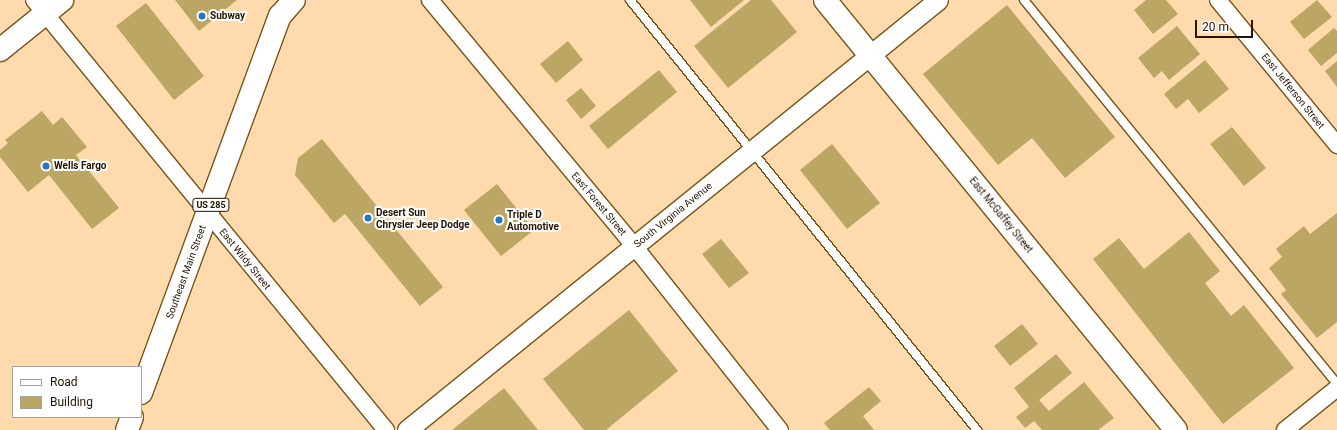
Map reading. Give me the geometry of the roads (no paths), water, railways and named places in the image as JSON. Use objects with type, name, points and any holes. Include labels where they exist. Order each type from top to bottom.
[{"type":"main road","points":[[0,50],[39,7],[62,0]]},
{"type":"main road","name":"East McGaffey Street","points":[[825,0],[1176,430]]},
{"type":"main road","name":"Southeast Main Street","points":[[142,390],[285,5]]},
{"type":"main road","points":[[127,430],[132,418]]},
{"type":"street","name":"East Forest Street","points":[[430,0],[634,246],[780,430]]},
{"type":"street","name":"South Virginia Avenue","points":[[407,430],[938,0]]},
{"type":"street","name":"East Jefferson Street","points":[[1218,0],[1337,145]]},
{"type":"street","name":"East Wildy Street","points":[[39,7],[386,430]]},
{"type":"street","points":[[1285,430],[1337,388]]},
{"type":"lane","points":[[630,0],[977,430]]},
{"type":"lane","points":[[1024,0],[1337,384]]},
{"type":"place","name":"Subway","points":[[202,16]]},
{"type":"place","name":"Wells Fargo","points":[[46,166]]},
{"type":"place","name":"Desert Sun Chrysler Jeep Dodge","points":[[368,218]]},
{"type":"place","name":"Triple D Automotive","points":[[499,220]]}]
